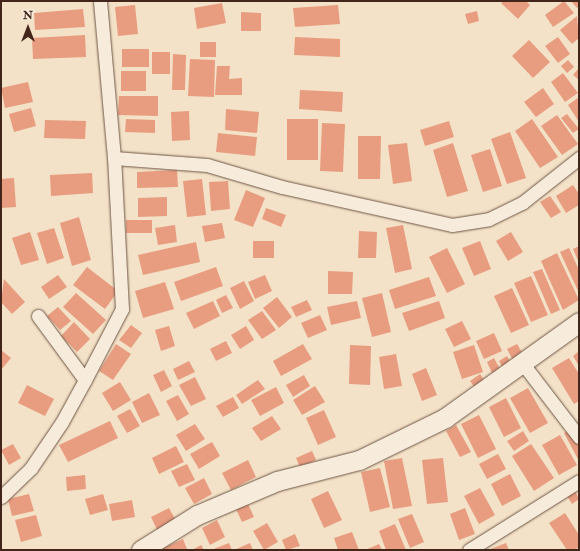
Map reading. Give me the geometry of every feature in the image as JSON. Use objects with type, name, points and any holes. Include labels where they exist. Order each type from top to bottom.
[{"type":"street","points":[[1,497],[31,468],[85,380],[122,309],[114,158],[100,1]]},
{"type":"street","points":[[114,158],[207,165],[282,187],[452,225],[489,219],[522,202],[579,158]]},
{"type":"street","points":[[38,316],[85,380]]},
{"type":"street","points":[[141,550],[197,515],[277,481],[366,457],[445,418],[523,364],[579,322]]},
{"type":"street","points":[[523,364],[579,437]]},
{"type":"street","points":[[469,550],[579,481]]},
{"type":"building","points":[[504,1],[526,1],[530,5],[518,19],[501,3]]},
{"type":"building","points":[[564,1],[574,13],[553,27],[545,15]]},
{"type":"building","points":[[571,1],[579,1],[579,6],[577,8]]},
{"type":"building","points":[[222,3],[226,23],[197,29],[194,8]]},
{"type":"building","points":[[135,5],[138,34],[118,36],[115,7]]},
{"type":"building","points":[[338,5],[340,24],[295,27],[293,8]]},
{"type":"building","points":[[83,9],[85,27],[35,30],[34,13]]},
{"type":"building","points":[[477,11],[479,21],[468,24],[465,14]]},
{"type":"building","points":[[241,12],[261,13],[261,31],[241,31]]},
{"type":"building","points":[[577,16],[579,38],[572,44],[560,30]]},
{"type":"building","points":[[85,35],[86,57],[33,59],[32,38]]},
{"type":"building","points":[[295,37],[340,39],[340,57],[294,55]]},
{"type":"building","points":[[558,37],[570,54],[558,63],[545,46]]},
{"type":"building","points":[[529,40],[550,62],[533,78],[512,56]]},
{"type":"building","points":[[200,42],[216,42],[216,57],[200,57]]},
{"type":"building","points":[[122,49],[149,49],[149,67],[122,67]]},
{"type":"building","points":[[152,52],[170,52],[170,74],[152,74]]},
{"type":"building","points":[[173,54],[186,55],[185,90],[172,90]]},
{"type":"building","points":[[190,59],[215,60],[214,97],[188,96]]},
{"type":"building","points":[[568,60],[574,67],[567,73],[561,66]]},
{"type":"building","points":[[217,66],[230,66],[229,79],[242,78],[242,95],[215,95]]},
{"type":"building","points":[[579,68],[579,80],[573,75]]},
{"type":"building","points":[[121,71],[146,71],[146,91],[121,91]]},
{"type":"building","points":[[563,73],[578,93],[565,102],[551,82]]},
{"type":"building","points":[[28,82],[33,102],[5,108],[1,88]]},
{"type":"building","points":[[543,88],[554,104],[536,117],[524,102]]},
{"type":"building","points":[[300,90],[343,92],[342,112],[299,109]]},
{"type":"building","points":[[119,96],[158,96],[158,116],[118,115]]},
{"type":"building","points":[[579,97],[579,122],[568,105]]},
{"type":"building","points":[[31,108],[36,126],[14,132],[9,114]]},
{"type":"building","points":[[226,109],[259,112],[257,133],[225,130]]},
{"type":"building","points":[[189,111],[190,140],[172,141],[171,112]]},
{"type":"building","points":[[567,114],[579,129],[573,133],[561,118]]},
{"type":"building","points":[[557,115],[578,144],[562,155],[541,126]]},
{"type":"building","points":[[126,119],[155,120],[155,133],[125,132]]},
{"type":"building","points":[[287,119],[318,119],[318,160],[287,160]]},
{"type":"building","points":[[532,119],[558,157],[540,168],[515,131]]},
{"type":"building","points":[[45,120],[86,121],[85,139],[44,138]]},
{"type":"building","points":[[449,121],[454,137],[425,146],[420,130]]},
{"type":"building","points":[[322,123],[345,124],[343,172],[320,171]]},
{"type":"building","points":[[510,132],[526,178],[507,184],[491,139]]},
{"type":"building","points":[[218,133],[257,137],[255,156],[216,152]]},
{"type":"building","points":[[358,136],[381,136],[380,179],[358,179]]},
{"type":"building","points":[[407,143],[412,181],[393,184],[388,145]]},
{"type":"building","points":[[453,143],[468,191],[447,197],[433,150]]},
{"type":"building","points":[[490,149],[502,186],[483,192],[471,155]]},
{"type":"building","points":[[177,170],[178,187],[137,188],[137,172]]},
{"type":"building","points":[[92,173],[93,193],[51,196],[50,175]]},
{"type":"building","points":[[14,178],[16,207],[1,208],[1,179]]},
{"type":"building","points":[[202,179],[206,215],[187,217],[183,181]]},
{"type":"building","points":[[228,181],[230,209],[211,211],[209,182]]},
{"type":"building","points":[[573,185],[579,194],[579,205],[566,213],[556,196]]},
{"type":"building","points":[[246,190],[265,198],[253,227],[234,220]]},
{"type":"building","points":[[550,196],[561,212],[551,218],[540,202]]},
{"type":"building","points":[[167,197],[167,216],[138,217],[138,198]]},
{"type":"building","points":[[266,208],[286,215],[281,227],[262,219]]},
{"type":"building","points":[[79,217],[91,260],[72,266],[60,223]]},
{"type":"building","points":[[126,220],[152,220],[152,233],[126,233]]},
{"type":"building","points":[[222,223],[225,238],[205,242],[202,226]]},
{"type":"building","points":[[175,225],[177,242],[158,245],[155,228]]},
{"type":"building","points":[[403,225],[412,269],[395,273],[386,228]]},
{"type":"building","points":[[54,228],[64,258],[47,264],[37,233]]},
{"type":"building","points":[[359,231],[377,232],[376,258],[358,258]]},
{"type":"building","points":[[30,232],[39,260],[21,265],[12,238]]},
{"type":"building","points":[[511,232],[523,252],[508,261],[496,241]]},
{"type":"building","points":[[253,241],[274,241],[274,258],[253,258]]},
{"type":"building","points":[[480,241],[491,269],[474,276],[462,248]]},
{"type":"building","points":[[196,242],[200,262],[143,275],[138,255]]},
{"type":"building","points":[[579,246],[579,263],[573,249]]},
{"type":"building","points":[[447,248],[465,284],[447,293],[429,257]]},
{"type":"building","points":[[569,248],[579,270],[579,293],[560,252]]},
{"type":"building","points":[[557,253],[579,300],[563,310],[541,261]]},
{"type":"building","points":[[87,267],[118,291],[105,309],[73,285]]},
{"type":"building","points":[[216,267],[223,286],[181,301],[174,282]]},
{"type":"building","points":[[542,269],[560,310],[551,314],[533,272]]},
{"type":"building","points":[[328,271],[353,272],[352,294],[328,294]]},
{"type":"building","points":[[58,275],[67,287],[49,299],[41,287]]},
{"type":"building","points":[[265,275],[272,291],[255,299],[248,282]]},
{"type":"building","points":[[531,276],[548,315],[531,322],[514,283]]},
{"type":"building","points":[[429,277],[436,296],[395,309],[389,290]]},
{"type":"building","points":[[4,279],[25,302],[12,314],[1,302]]},
{"type":"building","points":[[244,281],[254,301],[240,309],[230,288]]},
{"type":"building","points":[[165,282],[174,309],[143,318],[135,291]]},
{"type":"building","points":[[512,288],[529,325],[511,333],[494,296]]},
{"type":"building","points":[[76,293],[106,320],[93,334],[63,307]]},
{"type":"building","points":[[382,293],[391,332],[372,337],[362,298]]},
{"type":"building","points":[[226,295],[233,308],[222,313],[216,300]]},
{"type":"building","points":[[277,297],[292,317],[279,328],[263,308]]},
{"type":"building","points":[[307,300],[312,310],[296,317],[291,307]]},
{"type":"building","points":[[213,301],[220,316],[194,329],[186,313]]},
{"type":"building","points":[[357,301],[361,318],[331,325],[327,307]]},
{"type":"building","points":[[439,301],[445,318],[409,331],[402,313]]},
{"type":"building","points":[[58,307],[71,321],[60,330],[47,316]]},
{"type":"building","points":[[262,311],[276,330],[262,339],[248,320]]},
{"type":"building","points":[[320,315],[327,330],[308,338],[301,323]]},
{"type":"building","points":[[462,321],[471,339],[454,347],[445,329]]},
{"type":"building","points":[[74,322],[90,339],[77,352],[61,336]]},
{"type":"building","points":[[131,325],[142,333],[131,348],[119,340]]},
{"type":"building","points":[[169,326],[175,346],[161,351],[155,330]]},
{"type":"building","points":[[246,326],[254,340],[240,349],[231,335]]},
{"type":"building","points":[[494,333],[502,351],[484,359],[476,341]]},
{"type":"building","points":[[226,341],[232,353],[216,361],[210,349]]},
{"type":"building","points":[[116,344],[131,354],[113,380],[99,371]]},
{"type":"building","points":[[303,344],[312,359],[281,376],[273,361]]},
{"type":"building","points":[[517,344],[526,359],[515,364],[507,349]]},
{"type":"building","points":[[350,345],[371,346],[370,385],[349,384]]},
{"type":"building","points":[[474,345],[483,372],[462,379],[453,352]]},
{"type":"building","points":[[1,350],[11,358],[1,370]]},
{"type":"building","points":[[579,351],[579,366],[573,356]]},
{"type":"building","points":[[396,354],[402,386],[384,389],[379,357]]},
{"type":"building","points":[[507,356],[511,363],[503,368],[499,361]]},
{"type":"building","points":[[494,358],[501,371],[493,375],[487,362]]},
{"type":"building","points":[[569,358],[579,374],[579,401],[574,404],[552,368]]},
{"type":"building","points":[[189,361],[195,372],[178,380],[173,369]]},
{"type":"building","points":[[426,368],[437,395],[422,401],[412,374]]},
{"type":"building","points":[[164,370],[172,386],[161,392],[153,375]]},
{"type":"building","points":[[480,374],[486,383],[476,389],[470,381]]},
{"type":"building","points":[[304,375],[310,386],[293,397],[286,385]]},
{"type":"building","points":[[195,377],[206,399],[191,406],[179,385]]},
{"type":"building","points":[[258,380],[265,389],[242,404],[236,395]]},
{"type":"building","points":[[120,382],[131,400],[113,411],[102,393]]},
{"type":"building","points":[[27,385],[54,399],[45,416],[18,403]]},
{"type":"building","points":[[315,386],[325,402],[302,415],[293,400]]},
{"type":"building","points":[[276,387],[284,403],[260,416],[251,400]]},
{"type":"building","points":[[528,388],[548,423],[530,433],[510,398]]},
{"type":"building","points":[[149,393],[160,415],[142,423],[132,402]]},
{"type":"building","points":[[178,395],[189,414],[177,421],[166,401]]},
{"type":"building","points":[[233,397],[239,408],[223,417],[216,406]]},
{"type":"building","points":[[506,398],[521,428],[504,437],[489,407]]},
{"type":"building","points":[[130,409],[140,426],[127,433],[117,416]]},
{"type":"building","points":[[324,410],[336,437],[318,445],[306,418]]},
{"type":"building","points":[[479,415],[496,449],[478,458],[461,424]]},
{"type":"building","points":[[272,416],[281,429],[261,441],[252,428]]},
{"type":"building","points":[[110,421],[118,438],[68,462],[59,445]]},
{"type":"building","points":[[195,424],[205,439],[186,451],[176,435]]},
{"type":"building","points":[[456,425],[471,452],[460,457],[446,431]]},
{"type":"building","points":[[572,429],[579,441],[579,461],[564,433]]},
{"type":"building","points":[[523,431],[529,441],[514,451],[507,441]]},
{"type":"building","points":[[560,435],[577,465],[559,475],[542,445]]},
{"type":"building","points":[[212,442],[220,456],[199,469],[190,454]]},
{"type":"building","points":[[13,444],[21,458],[9,465],[1,450]]},
{"type":"building","points":[[531,444],[554,478],[534,491],[512,456]]},
{"type":"building","points":[[176,446],[184,462],[159,474],[152,458]]},
{"type":"building","points":[[312,451],[316,460],[300,467],[296,458]]},
{"type":"building","points":[[498,454],[506,469],[487,479],[479,464]]},
{"type":"building","points":[[402,458],[412,506],[393,509],[384,461]]},
{"type":"building","points":[[443,458],[448,502],[427,504],[422,460]]},
{"type":"building","points":[[248,460],[256,477],[231,490],[222,473]]},
{"type":"building","points":[[187,464],[195,480],[179,487],[171,471]]},
{"type":"building","points":[[380,468],[390,507],[370,512],[361,472]]},
{"type":"building","points":[[510,474],[521,496],[502,506],[491,484]]},
{"type":"building","points":[[85,475],[86,489],[67,491],[66,477]]},
{"type":"building","points":[[204,478],[212,494],[194,504],[185,488]]},
{"type":"building","points":[[480,488],[495,515],[479,524],[464,496]]},
{"type":"building","points":[[328,491],[342,520],[324,528],[311,499]]},
{"type":"building","points":[[575,491],[579,499],[572,504],[567,496]]},
{"type":"building","points":[[29,494],[34,511],[12,516],[8,499]]},
{"type":"building","points":[[103,494],[108,510],[90,515],[85,499]]},
{"type":"building","points":[[132,500],[135,517],[112,521],[109,504]]},
{"type":"building","points":[[248,504],[254,517],[242,522],[236,509]]},
{"type":"building","points":[[169,508],[179,526],[160,536],[151,517]]},
{"type":"building","points":[[465,508],[475,534],[459,540],[450,514]]},
{"type":"building","points":[[565,513],[579,535],[579,547],[575,550],[567,550],[549,523]]},
{"type":"building","points":[[412,514],[424,542],[410,548],[398,519]]},
{"type":"building","points":[[36,515],[42,536],[21,542],[15,520]]},
{"type":"building","points":[[217,520],[225,537],[210,545],[202,528]]},
{"type":"building","points":[[267,523],[278,542],[264,550],[253,531]]},
{"type":"building","points":[[395,524],[406,550],[386,550],[379,531]]},
{"type":"building","points":[[352,532],[359,550],[338,550],[334,538]]},
{"type":"building","points":[[295,534],[300,546],[286,550],[282,540]]},
{"type":"building","points":[[183,539],[187,549],[159,550]]},
{"type":"building","points":[[229,543],[232,550],[211,550]]},
{"type":"building","points":[[250,543],[253,550],[234,550]]},
{"type":"building","points":[[506,543],[509,550],[488,550]]},
{"type":"building","points":[[379,544],[382,550],[365,550]]},
{"type":"building","points":[[201,545],[204,550],[192,550]]}]
